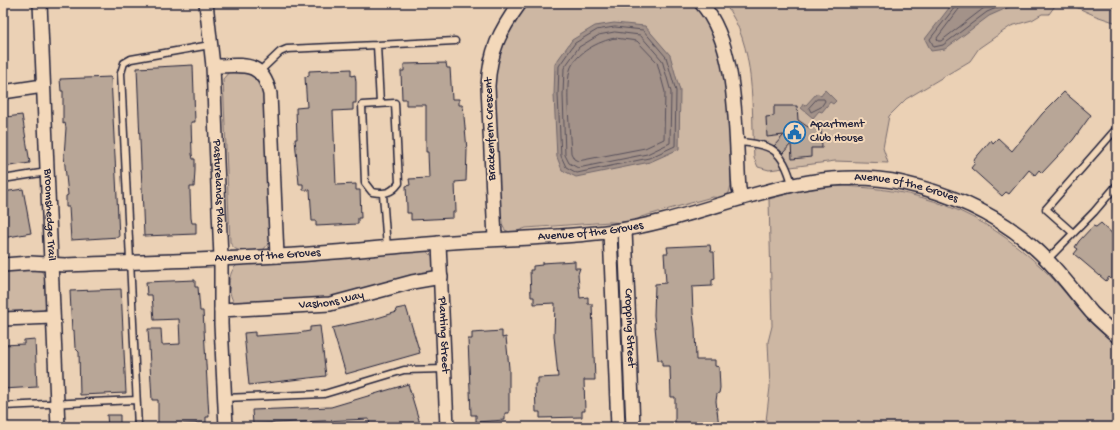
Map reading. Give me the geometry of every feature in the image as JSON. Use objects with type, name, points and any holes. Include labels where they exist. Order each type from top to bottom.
[{"type":"street","name":"Broomshedge Trail","points":[[40,3],[58,427]]},
{"type":"street","name":"Pasturelands Place","points":[[206,3],[213,66],[226,427]]},
{"type":"street","name":"Brackenfern Crescent","points":[[496,239],[488,86],[489,66],[492,53],[500,36],[520,3]]},
{"type":"street","points":[[701,3],[714,21],[728,59],[738,189],[742,198]]},
{"type":"street","points":[[213,66],[251,67],[260,71],[267,80],[270,94],[277,256]]},
{"type":"street","points":[[3,92],[43,86]]},
{"type":"street","name":"Avenue of the Groves","points":[[3,265],[30,262],[65,265],[277,256],[439,243],[610,232],[667,221],[792,184],[826,179],[862,179],[901,183],[938,193],[972,206],[1006,226],[1037,250],[1094,315],[1117,336]]},
{"type":"street","name":"Cropping Street","points":[[625,230],[633,427]]},
{"type":"street","name":"Cropping Street","points":[[610,232],[618,427]]},
{"type":"street","name":"Planting Street","points":[[439,243],[447,427]]},
{"type":"street","name":"Vashons Way","points":[[221,310],[330,304],[412,282],[441,277]]},
{"type":"street","points":[[3,319],[53,317]]},
{"type":"lane","points":[[260,71],[280,52],[294,48],[455,41]]},
{"type":"lane","points":[[138,427],[121,73],[122,66],[131,59],[210,45]]},
{"type":"lane","points":[[377,45],[380,104]]},
{"type":"lane","points":[[396,103],[399,183],[393,191],[383,194],[372,192],[365,183],[362,105],[396,103]]},
{"type":"lane","points":[[1073,233],[1046,209],[1117,128]]},
{"type":"lane","points":[[735,142],[758,143],[768,147],[776,153],[788,169],[792,184]]},
{"type":"lane","points":[[3,179],[47,172]]},
{"type":"lane","points":[[1047,260],[1117,184]]},
{"type":"lane","points":[[383,194],[386,248]]},
{"type":"lane","points":[[224,398],[324,394],[404,370],[444,369]]},
{"type":"lane","points":[[3,406],[136,400]]},
{"type":"shaded area","points":[[529,3],[691,3],[705,20],[716,41],[727,88],[731,185],[729,193],[722,198],[712,197],[641,217],[635,222],[610,222],[526,228],[512,233],[505,230],[501,223],[494,83],[495,68],[505,37],[518,15]]},
{"type":"shaded area","points":[[724,3],[1057,3],[1049,14],[1042,14],[1032,20],[1011,26],[979,48],[970,61],[906,99],[889,116],[883,148],[888,163],[835,161],[769,170],[758,167],[754,158],[752,97],[747,57],[735,20]]},
{"type":"shaded area","points":[[1067,3],[1115,3],[1117,5],[1117,23],[1096,16]]},
{"type":"shaded area","points":[[247,70],[264,85],[270,242],[263,250],[240,251],[232,246],[230,242],[223,79],[229,72]]},
{"type":"shaded area","points":[[837,186],[895,191],[922,197],[972,217],[1018,247],[1048,273],[1089,321],[1117,346],[1117,427],[751,427],[751,422],[766,421],[770,387],[768,342],[772,326],[769,199],[803,190]]},
{"type":"shaded area","points":[[424,250],[433,257],[434,268],[432,272],[342,298],[236,305],[231,296],[229,283],[230,277],[235,267],[239,264],[313,261]]},
{"type":"shaded area","points":[[40,269],[46,278],[47,303],[45,309],[38,313],[3,316],[3,270]]},
{"type":"water","points":[[953,3],[1018,3],[989,16],[945,49],[931,51],[925,39]]},
{"type":"water","points":[[614,23],[645,26],[670,55],[680,91],[679,149],[650,162],[576,177],[562,170],[557,157],[554,95],[555,64],[572,40],[595,26]]},
{"type":"water","points":[[825,90],[836,101],[833,104],[830,102],[822,112],[819,111],[813,118],[801,108],[803,104],[806,105],[817,93],[821,96]]},
{"type":"building","points":[[446,63],[447,68],[450,68],[452,99],[459,99],[459,105],[463,105],[467,150],[466,181],[455,182],[456,212],[453,212],[453,218],[411,220],[411,213],[407,213],[406,186],[410,185],[409,179],[429,178],[428,152],[426,152],[426,105],[406,105],[406,99],[402,99],[401,71],[404,71],[404,64]]},
{"type":"building","points":[[193,65],[195,122],[191,122],[192,154],[193,159],[195,159],[195,170],[194,187],[190,187],[190,192],[191,218],[192,223],[196,223],[196,234],[144,236],[137,68]]},
{"type":"building","points":[[351,69],[351,76],[355,75],[356,82],[356,103],[353,103],[353,110],[333,111],[336,185],[356,184],[356,190],[360,190],[361,218],[358,218],[358,224],[316,226],[316,221],[312,221],[310,190],[303,190],[303,184],[299,184],[295,139],[297,139],[296,108],[307,107],[305,77],[309,76],[309,71]]},
{"type":"building","points":[[111,77],[119,237],[71,240],[69,207],[66,207],[66,196],[68,195],[64,156],[66,128],[65,123],[63,124],[63,91],[61,91],[60,79]]},
{"type":"building","points":[[1064,92],[1091,115],[1073,140],[1042,173],[1039,170],[1035,175],[1029,170],[1009,194],[1006,192],[1002,196],[971,168],[975,163],[973,161],[991,140],[993,143],[998,138],[1012,151],[1042,114]]},
{"type":"building","name":"Apartment Club House","points":[[774,106],[797,106],[798,120],[808,127],[821,127],[822,148],[811,148],[811,157],[792,159],[791,144],[783,153],[774,146],[784,135],[767,137],[766,117],[774,116]]},
{"type":"building","points":[[22,115],[30,163],[3,167],[3,120],[7,120],[6,117]]},
{"type":"building","points":[[23,189],[31,233],[3,238],[3,192]]},
{"type":"building","points":[[1101,223],[1117,238],[1117,274],[1112,280],[1109,277],[1106,281],[1074,254],[1078,249],[1075,247],[1079,241],[1093,226],[1096,227]]},
{"type":"building","points":[[710,245],[711,252],[714,252],[715,279],[712,280],[712,286],[692,287],[693,313],[696,360],[715,360],[715,366],[719,367],[720,388],[716,401],[719,427],[675,427],[675,397],[671,397],[670,366],[662,366],[662,360],[658,360],[654,315],[655,284],[666,283],[664,253],[668,253],[667,247]]},
{"type":"building","points":[[575,261],[575,268],[580,268],[578,274],[580,298],[588,297],[588,304],[592,304],[595,380],[584,380],[585,411],[582,411],[582,417],[540,418],[540,412],[536,412],[535,384],[538,384],[538,378],[558,377],[554,336],[555,303],[534,304],[534,297],[531,297],[530,270],[533,270],[533,266],[542,265],[542,263]]},
{"type":"building","points":[[195,280],[195,287],[198,287],[200,311],[203,311],[209,417],[206,417],[206,423],[158,426],[158,400],[152,400],[148,329],[161,329],[162,345],[180,344],[179,319],[154,320],[152,295],[147,295],[146,282]]},
{"type":"building","points":[[121,289],[126,393],[80,395],[79,352],[75,348],[74,330],[72,331],[70,291]]},
{"type":"building","points":[[406,307],[420,353],[346,374],[332,328],[374,319],[397,312],[396,309]]},
{"type":"building","points":[[320,326],[326,376],[249,385],[244,333],[255,332],[255,336],[298,333],[310,331],[310,327]]},
{"type":"building","points":[[502,331],[502,338],[506,337],[509,368],[509,413],[505,413],[505,420],[476,422],[476,415],[471,415],[468,339],[472,339],[472,333]]},
{"type":"building","points":[[35,339],[37,387],[3,389],[3,345],[24,344],[24,340]]},
{"type":"building","points":[[408,384],[421,427],[370,427],[369,419],[253,424],[252,410],[331,407]]},
{"type":"building","points":[[107,415],[120,415],[120,427],[108,427]]},
{"type":"place","name":"Apartment Club House","points":[[794,132]]}]
